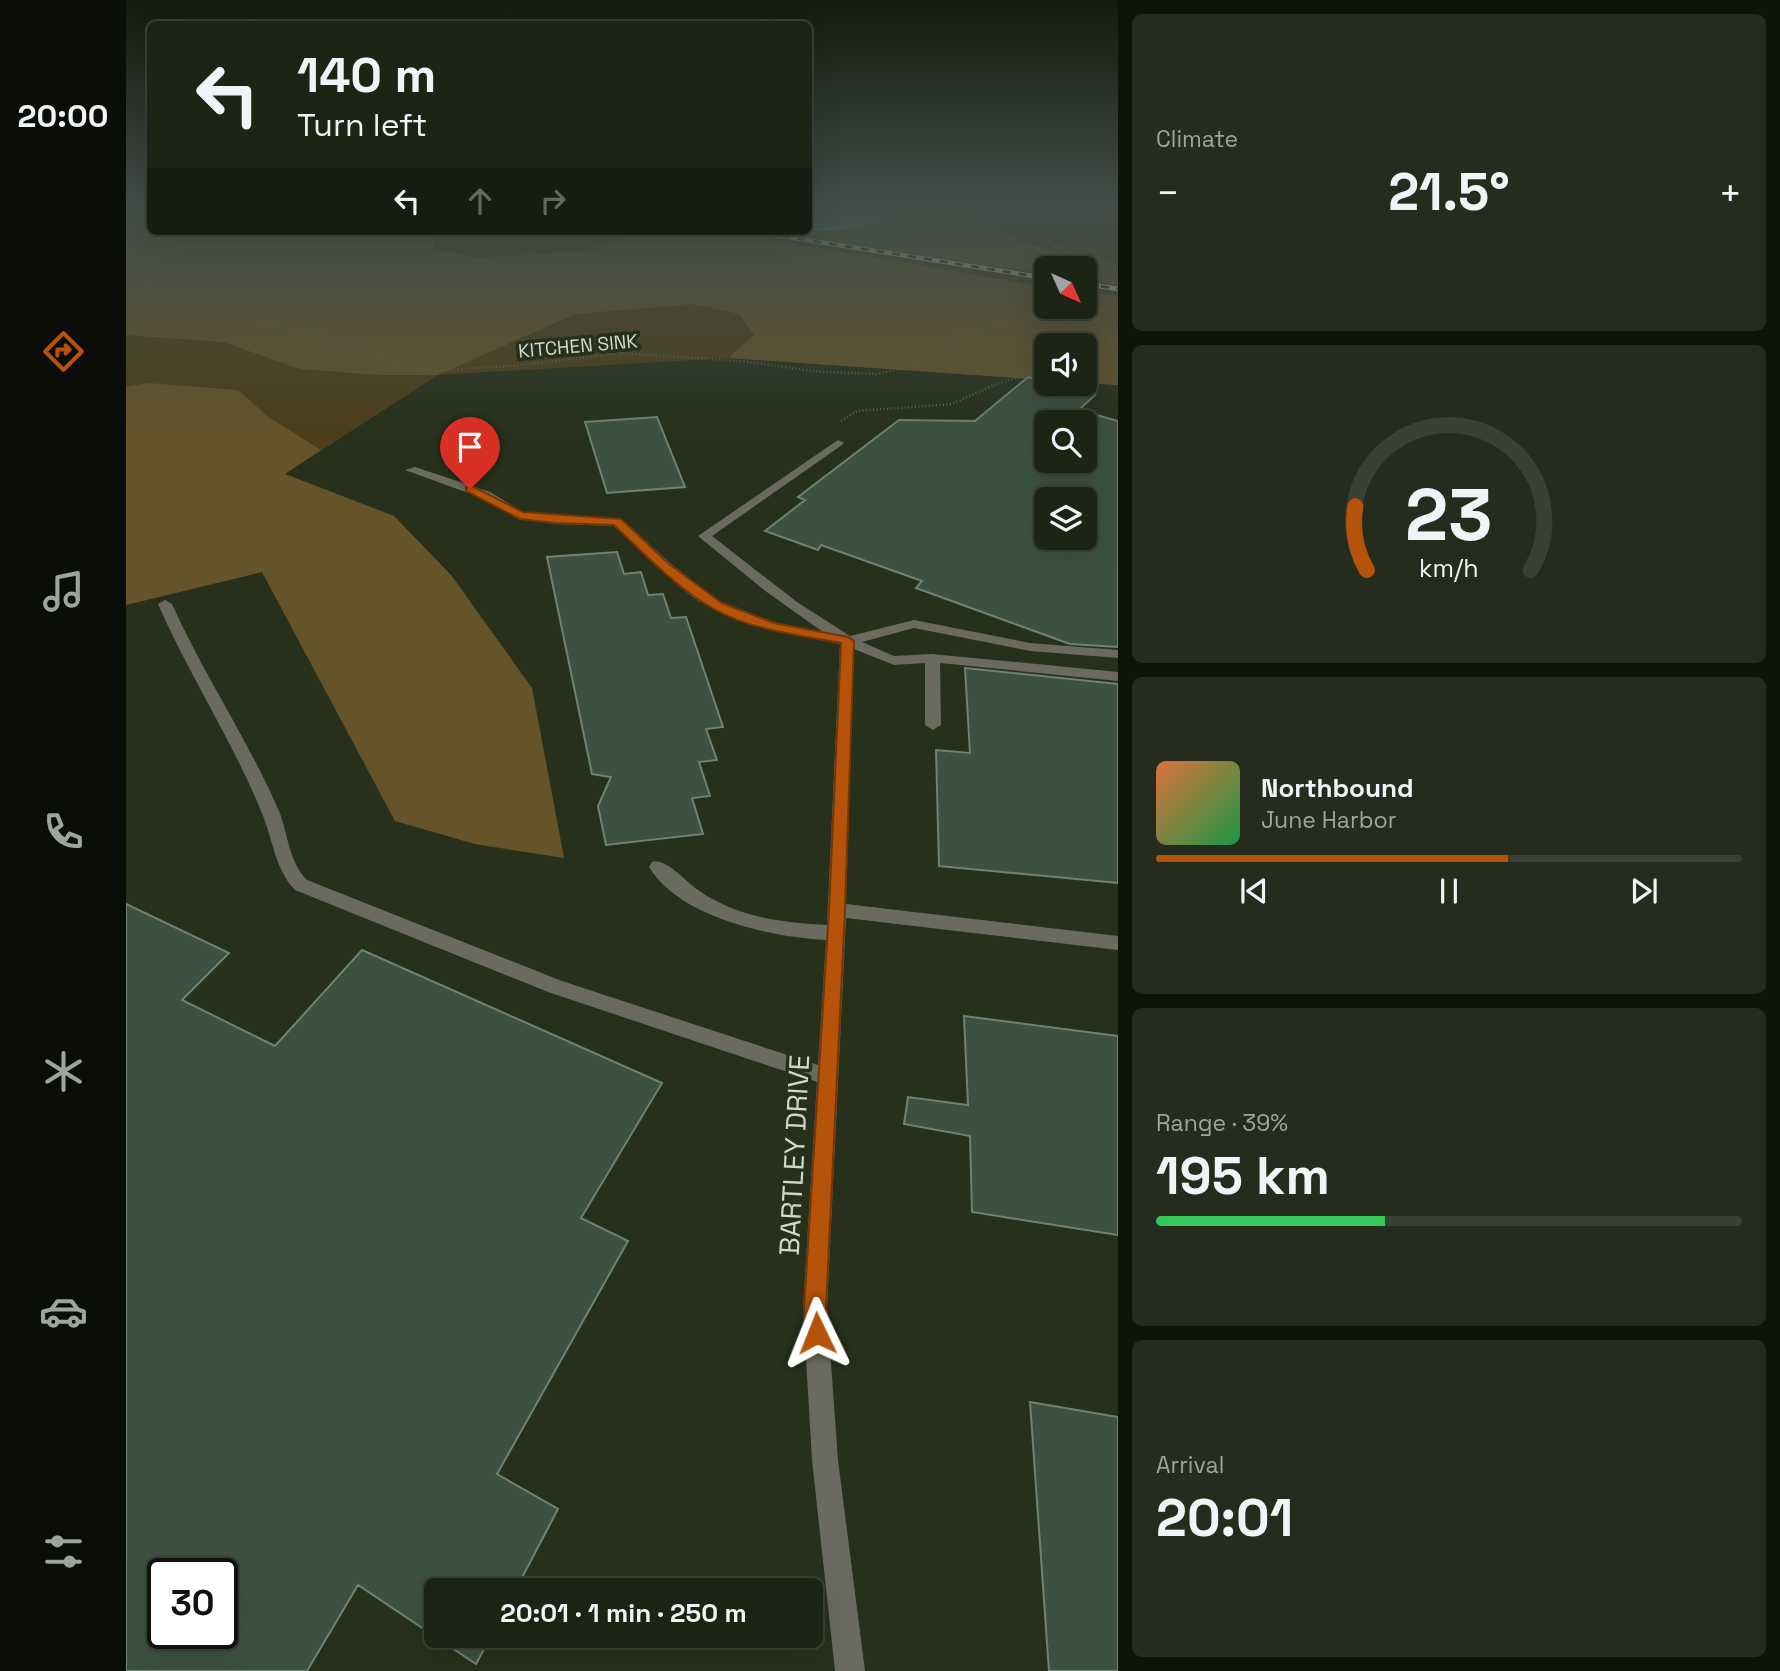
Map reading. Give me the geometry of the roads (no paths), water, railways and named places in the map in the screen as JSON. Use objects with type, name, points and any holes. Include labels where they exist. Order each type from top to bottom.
[{"type":"street","points":[[838,443],[704,536],[766,585],[848,641],[892,660],[932,658],[1118,677]]},
{"type":"street","points":[[411,470],[486,495],[520,516],[617,522],[665,566],[717,606],[770,626],[848,641],[914,624],[1030,647],[1118,654]]},
{"type":"street","points":[[165,604],[182,642],[251,771],[276,827],[291,871],[301,885],[536,979],[698,1037],[828,1077]]},
{"type":"street","name":"BARTLEY DRIVE","points":[[848,641],[836,933],[815,1308],[825,1460],[850,1671]]},
{"type":"street","points":[[932,658],[933,725]]},
{"type":"street","points":[[658,867],[684,893],[740,920],[797,932],[836,933]]},
{"type":"street","points":[[837,910],[1118,943]]},
{"type":"railway","points":[[1097,286],[1118,289]]}]
